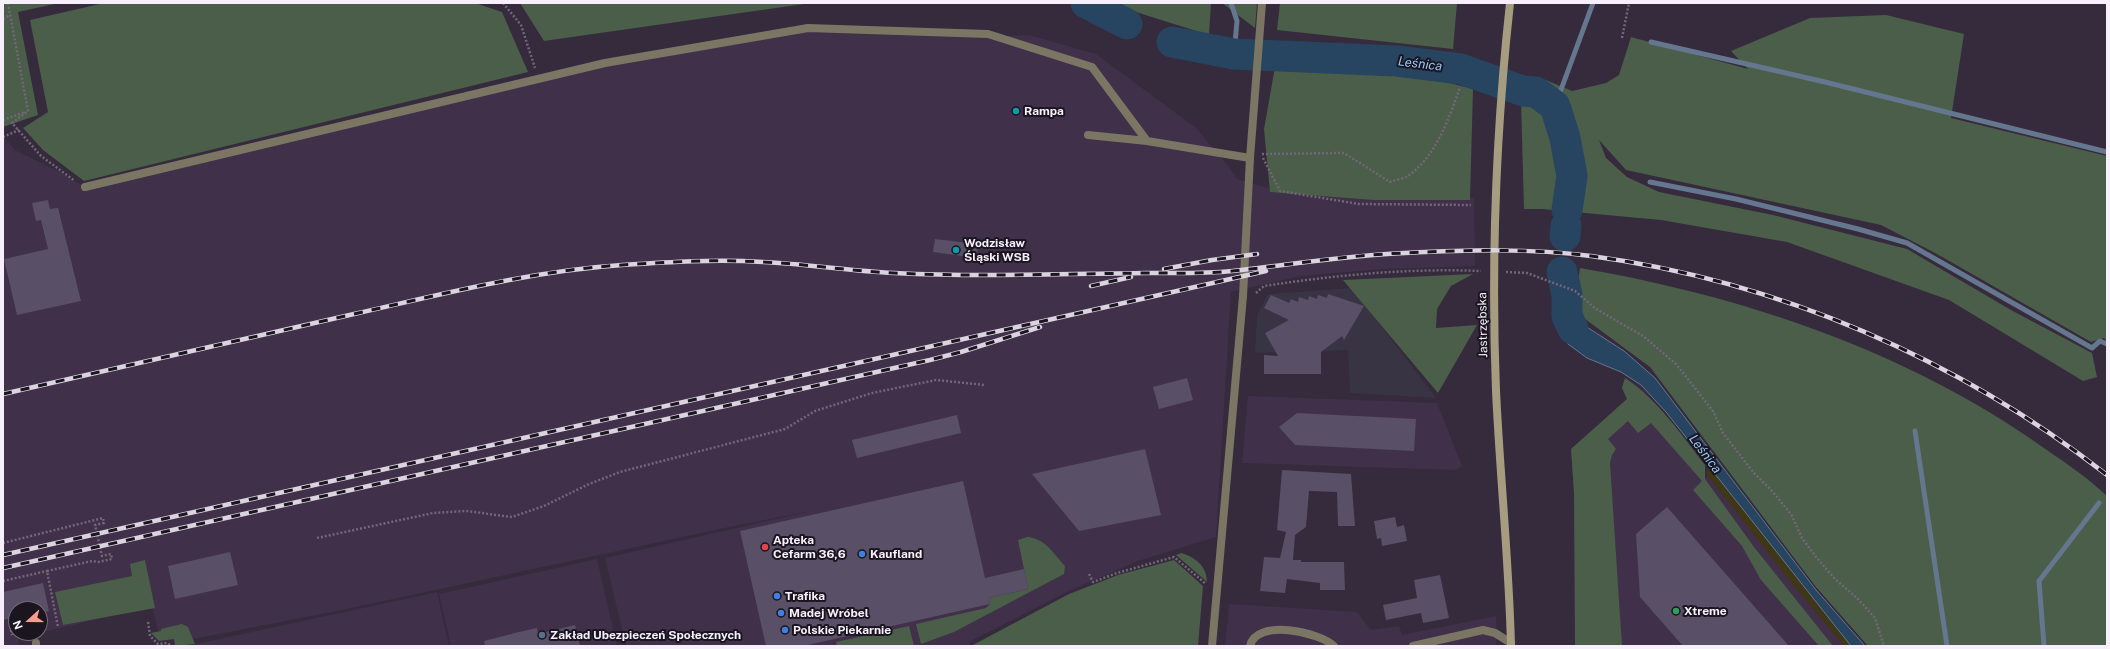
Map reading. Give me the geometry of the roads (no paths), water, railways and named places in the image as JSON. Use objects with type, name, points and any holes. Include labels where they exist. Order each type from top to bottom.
[{"type":"main road","name":"Jastrzębska","points":[[1509,5],[1501,107],[1496,208],[1495,309],[1496,391],[1511,644]]},
{"type":"street","points":[[1212,646],[1242,300],[1250,158],[1262,6]]},
{"type":"street","points":[[85,187],[605,63],[808,28],[988,34],[1092,67],[1146,141]]},
{"type":"street","points":[[1088,135],[1146,141],[1250,158]]},
{"type":"street","points":[[1250,646],[1256,635],[1264,631],[1294,630],[1329,641],[1334,646]]},
{"type":"street","points":[[1419,645],[1483,630],[1495,633],[1511,644]]},
{"type":"water","points":[[1552,284],[1573,292],[1576,320],[1624,351],[1655,378],[1816,590],[1865,646],[1851,646],[1666,412],[1641,385],[1621,372],[1587,358],[1568,344],[1553,300]]},
{"type":"waterway","name":"Leśnica","points":[[1086,3],[1127,24]]},
{"type":"waterway","points":[[1231,3],[1237,21],[1234,54]]},
{"type":"waterway","points":[[1555,106],[1593,3]]},
{"type":"waterway","name":"Leśnica","points":[[1172,42],[1234,54],[1397,61],[1461,69],[1523,91],[1536,92],[1555,106],[1565,138],[1572,176],[1567,210]]},
{"type":"waterway","points":[[1651,42],[1825,82],[2107,152]]},
{"type":"waterway","points":[[1650,182],[1736,199],[1858,229],[1907,243],[2092,348],[2100,341],[2107,344]]},
{"type":"waterway","name":"Leśnica","points":[[1565,236],[1566,226]]},
{"type":"waterway","name":"Leśnica","points":[[1562,272],[1567,295],[1567,316],[1573,329]]},
{"type":"waterway","points":[[1915,431],[1947,646]]},
{"type":"waterway","points":[[2044,646],[2039,581],[2099,503]]},
{"type":"railway","points":[[3,394],[454,291],[554,272],[588,268],[692,261],[745,261],[878,272],[925,274],[988,275],[1199,273],[1232,271],[1383,254],[1498,250],[1568,253],[1661,268],[1730,284],[1797,306],[1863,331],[1928,361],[1990,395],[2050,433],[2107,475]]},
{"type":"railway","points":[[1164,269],[1212,260],[1257,254]]},
{"type":"railway","points":[[3,555],[1266,271]]},
{"type":"railway","points":[[1091,286],[1131,277]]},
{"type":"railway","points":[[3,568],[930,360],[961,352],[1040,327]]},
{"type":"place","name":"Rampa","points":[[1016,111]]},
{"type":"place","name":"Wodzisław Śląski WSB","points":[[956,250]]},
{"type":"place","name":"Apteka Cefarm 36,6","points":[[765,547]]},
{"type":"place","name":"Kaufland","points":[[862,554]]},
{"type":"place","name":"Trafika","points":[[777,596]]},
{"type":"place","name":"Xtreme","points":[[1676,611]]},
{"type":"place","name":"Madej Wróbel","points":[[781,613]]},
{"type":"place","name":"Polskie Piekarnie","points":[[785,630]]},
{"type":"place","name":"Zakład Ubezpieczeń Społecznych","points":[[542,635]]}]
